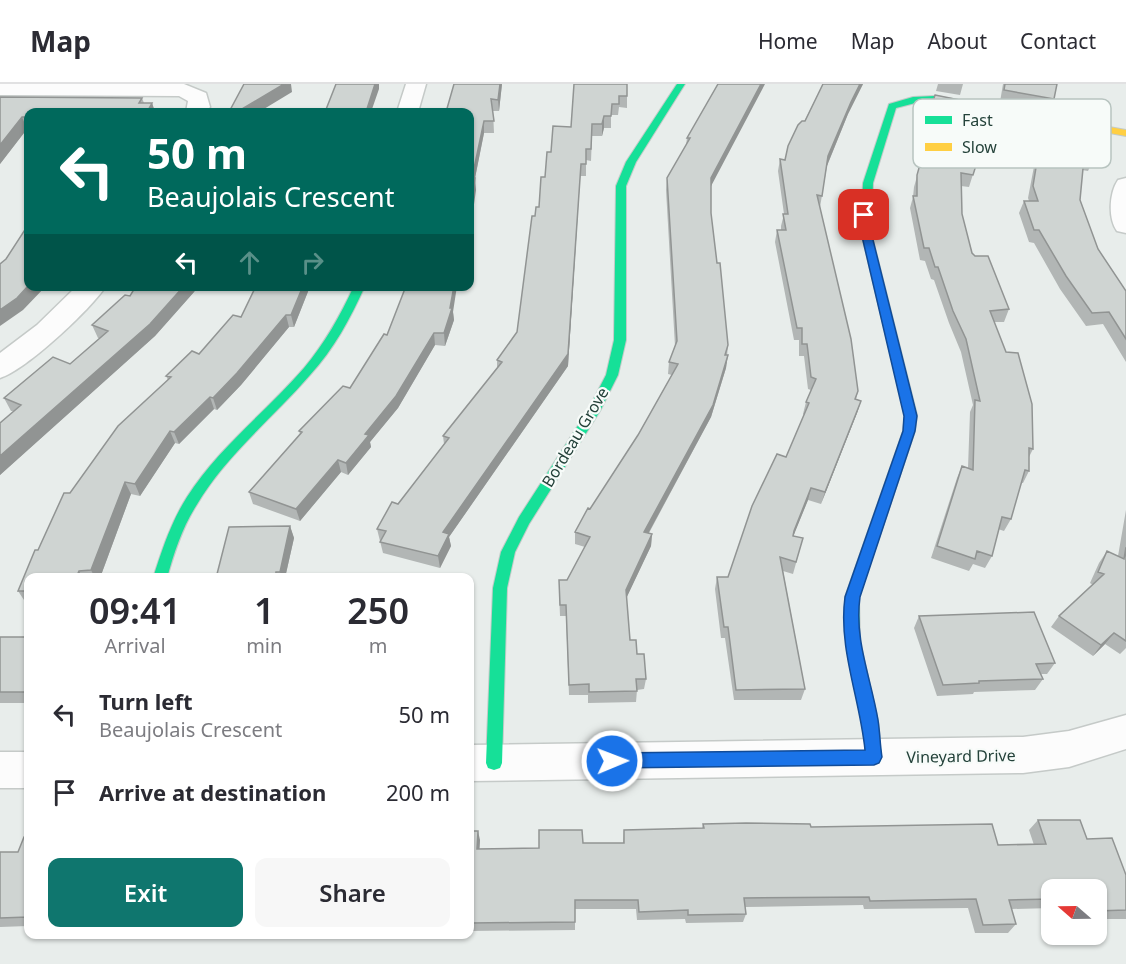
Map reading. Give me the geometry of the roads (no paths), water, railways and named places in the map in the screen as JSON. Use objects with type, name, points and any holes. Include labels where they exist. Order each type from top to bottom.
[{"type":"street","points":[[409,108],[416,84]]},
{"type":"street","name":"Bordeau Grove","points":[[482,763],[500,588],[508,552],[524,521],[594,411],[612,375],[620,340],[621,186],[631,162],[681,84]]},
{"type":"street","points":[[0,89],[183,90],[198,98],[198,108]]},
{"type":"street","points":[[874,757],[870,719],[852,642],[850,618],[852,597],[909,431],[910,416],[866,232],[864,215],[867,179],[892,106],[906,99],[929,99]]},
{"type":"street","points":[[1111,130],[1126,133]]},
{"type":"street","points":[[1126,185],[1123,198],[1126,226]]},
{"type":"street","points":[[0,368],[46,331],[88,291]]},
{"type":"street","points":[[160,573],[168,548],[197,491],[315,364],[350,316],[358,291]]},
{"type":"street","name":"Vineyard Drive","points":[[482,763],[1023,754],[1069,749],[1126,732]]},
{"type":"street","points":[[0,770],[24,770]]}]
